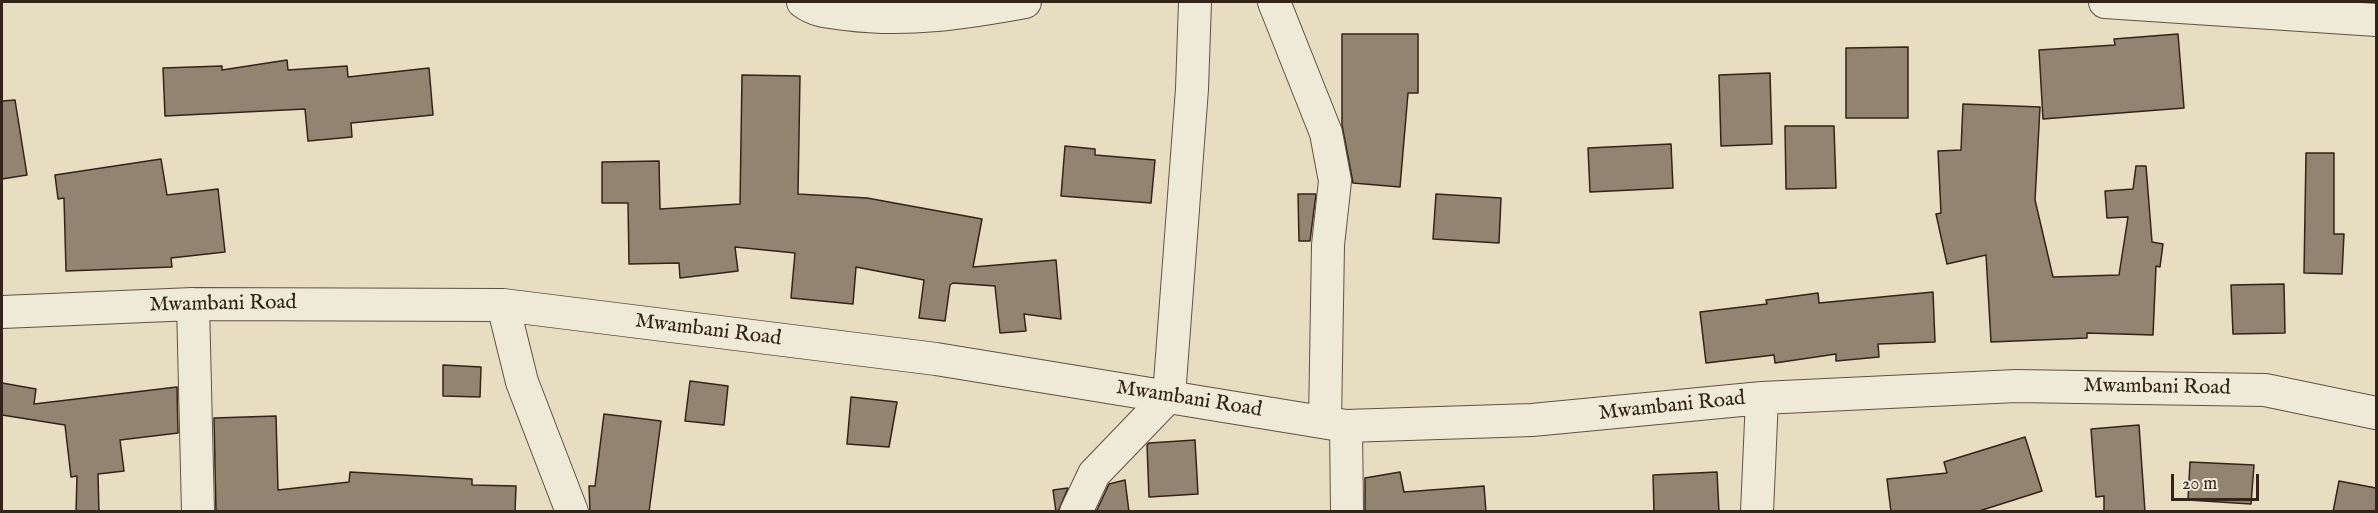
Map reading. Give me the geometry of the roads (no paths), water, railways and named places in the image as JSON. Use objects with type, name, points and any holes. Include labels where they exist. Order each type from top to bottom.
[{"type":"street","points":[[803,2],[814,10],[879,19],[946,16],[1025,2]]},
{"type":"street","points":[[1076,512],[1094,474],[1169,396],[1192,89],[1195,2]]},
{"type":"street","points":[[1274,2],[1326,133],[1335,182],[1328,245],[1336,424],[1347,512]]},
{"type":"street","points":[[2105,2],[2376,20]]},
{"type":"street","points":[[193,304],[198,512]]},
{"type":"street","name":"Mwambani Road","points":[[2,312],[193,304],[503,305],[936,359],[1336,424],[1532,420],[1762,398],[2016,386],[2265,390],[2376,413]]},
{"type":"street","points":[[503,305],[522,382],[572,512]]},
{"type":"street","points":[[1757,512],[1762,398]]}]
